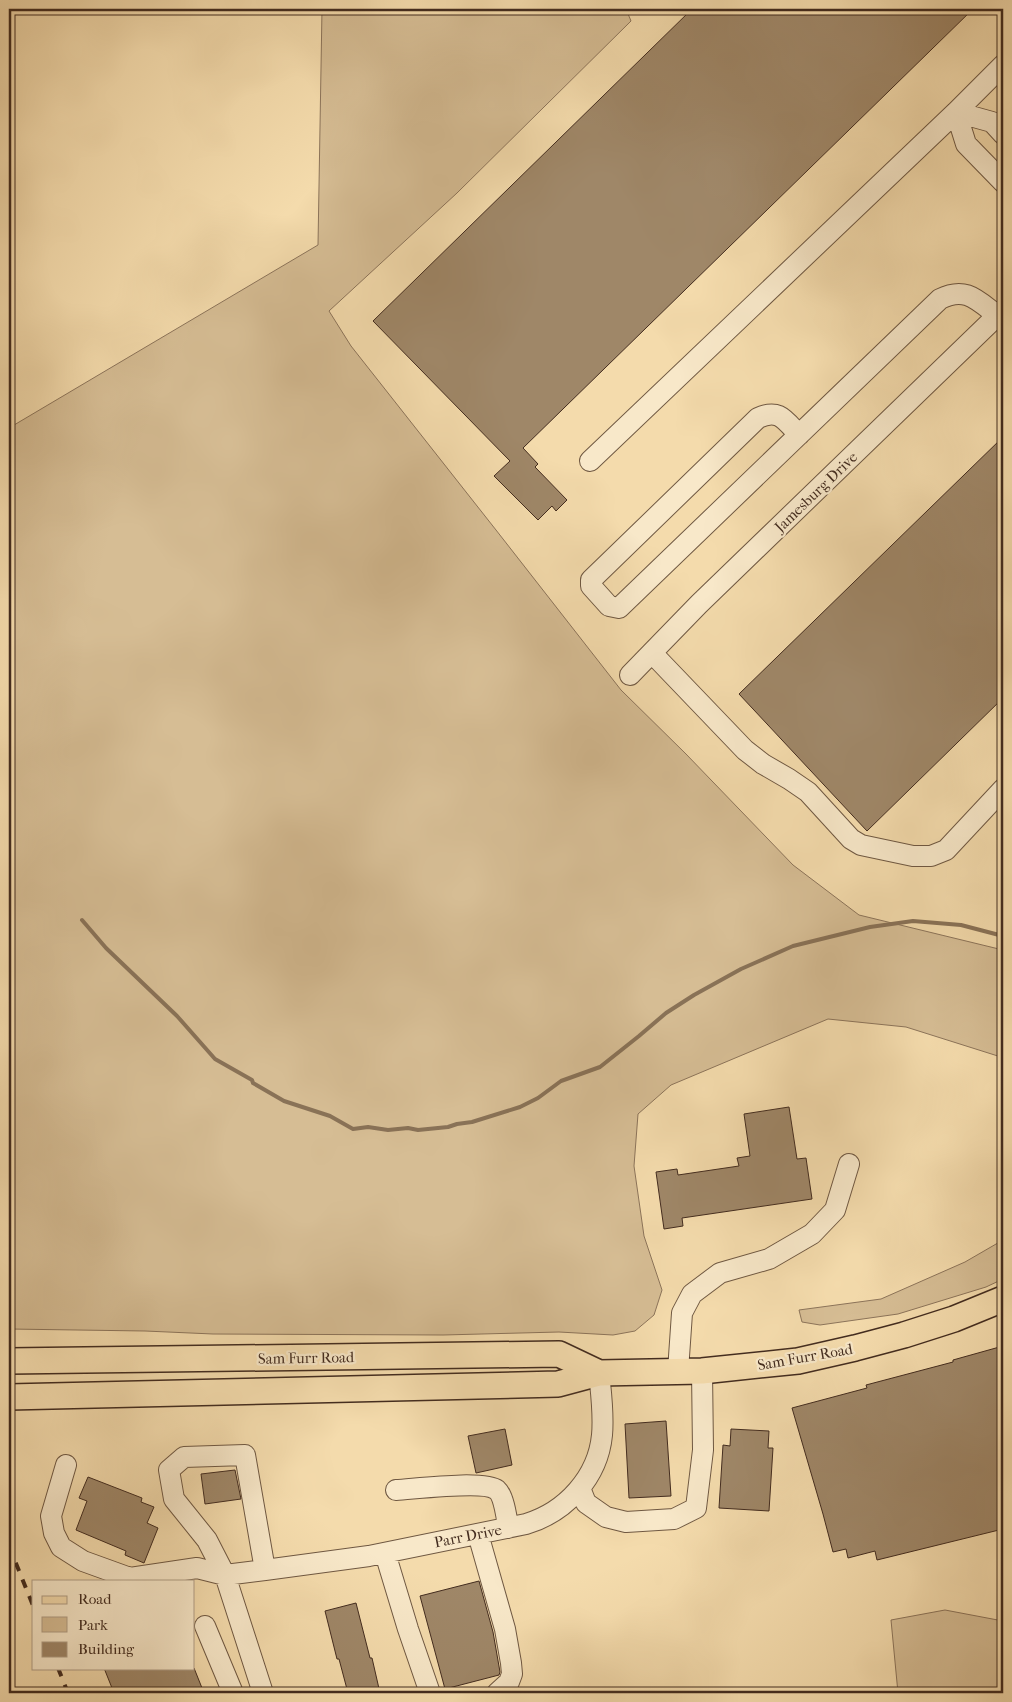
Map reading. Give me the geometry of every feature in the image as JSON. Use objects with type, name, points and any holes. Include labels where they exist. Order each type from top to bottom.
[{"type":"main road","name":"Sam Furr Road","points":[[9,1397],[558,1384],[600,1373],[690,1371],[798,1361],[855,1348],[954,1319],[1003,1300]]},
{"type":"main road","name":"Sam Furr Road","points":[[9,1361],[559,1354],[600,1373]]},
{"type":"street","points":[[590,461],[1003,65]]},
{"type":"street","points":[[956,112],[992,122],[1003,134]]},
{"type":"street","points":[[956,112],[966,144],[1003,182]]},
{"type":"street","points":[[799,435],[783,417],[774,413],[758,418],[591,580],[591,586],[609,606],[618,608],[799,435],[940,300],[951,294],[961,294],[972,297],[1001,313]]},
{"type":"street","name":"Jamesburg Drive","points":[[630,675],[699,604],[1001,313]]},
{"type":"street","points":[[652,653],[746,750],[763,764],[808,792],[851,838],[861,845],[892,850],[913,856],[931,856],[946,850],[1003,789]]},
{"type":"street","points":[[580,1488],[586,1503],[606,1517],[626,1522],[674,1519],[696,1508],[702,1450],[682,1312],[692,1294],[720,1273],[769,1259],[812,1234],[835,1210],[849,1164]]},
{"type":"street","name":"Parr Drive","points":[[225,1575],[385,1553],[508,1528],[539,1520],[554,1512],[580,1488],[594,1465],[599,1452],[603,1416],[600,1373]]},
{"type":"street","points":[[263,1693],[225,1575],[207,1540],[174,1499],[169,1470],[184,1458],[245,1455],[265,1570]]},
{"type":"street","points":[[66,1465],[51,1516],[54,1533],[61,1547],[83,1560],[130,1578],[197,1568],[225,1575]]},
{"type":"street","points":[[396,1490],[471,1485],[498,1490],[508,1528]]},
{"type":"street","points":[[478,1534],[505,1629],[511,1663],[512,1674],[510,1682],[497,1693]]},
{"type":"street","points":[[385,1553],[430,1693]]},
{"type":"street","points":[[204,1626],[233,1693]]},
{"type":"street","points":[[220,1664],[250,1653]]},
{"type":"green space","points":[[322,9],[626,9],[631,21],[457,193],[329,311],[351,346],[621,690],[793,865],[859,915],[1003,950],[1003,1062],[1001,1057],[906,1027],[828,1019],[671,1085],[638,1114],[634,1166],[644,1236],[662,1290],[654,1315],[635,1331],[613,1335],[559,1332],[443,1335],[213,1334],[9,1329],[9,428],[318,245]]},
{"type":"green space","points":[[1003,1240],[1003,1279],[986,1287],[898,1314],[820,1325],[802,1322],[799,1310],[881,1299],[965,1262]]},
{"type":"green space","points":[[945,1610],[1003,1621],[1003,1693],[898,1693],[891,1620]]},
{"type":"building","points":[[692,9],[973,9],[523,448],[538,464],[535,467],[567,500],[556,511],[552,506],[538,520],[494,476],[510,461],[373,321]]},
{"type":"building","points":[[1003,437],[1003,698],[867,831],[739,694]]},
{"type":"building","points":[[789,1107],[797,1159],[806,1158],[812,1199],[682,1218],[683,1226],[664,1229],[656,1172],[677,1169],[678,1175],[739,1166],[737,1158],[750,1156],[744,1114]]},
{"type":"building","points":[[1003,1346],[1003,1529],[877,1560],[875,1551],[848,1558],[846,1549],[833,1552],[792,1408],[867,1388],[866,1385],[953,1362],[953,1360]]},
{"type":"building","points":[[666,1421],[671,1496],[629,1498],[625,1424]]},
{"type":"building","points":[[505,1429],[512,1465],[476,1473],[468,1436]]},
{"type":"building","points":[[731,1429],[769,1431],[768,1448],[773,1448],[769,1511],[719,1508],[723,1445],[730,1446]]},
{"type":"building","points":[[235,1470],[241,1499],[205,1504],[201,1474]]},
{"type":"building","points":[[88,1477],[142,1498],[141,1502],[154,1507],[147,1523],[158,1528],[144,1563],[125,1555],[126,1551],[76,1530],[87,1501],[79,1498]]},
{"type":"building","points":[[479,1581],[493,1632],[500,1672],[499,1675],[445,1689],[420,1596]]},
{"type":"building","points":[[356,1603],[380,1693],[348,1693],[339,1659],[337,1659],[325,1611]]},
{"type":"building","points":[[105,1670],[195,1670],[204,1693],[114,1693]]},
{"type":"waterway","points":[[82,920],[106,948],[177,1016],[215,1059],[284,1101],[330,1116],[353,1129],[368,1127],[388,1130],[448,1127],[472,1122],[520,1107],[538,1098],[561,1081],[600,1067],[666,1013],[694,995],[741,969],[793,946],[870,927],[913,921],[961,925],[1003,936]]},
{"type":"railway","points":[[9,1546],[32,1603]]},
{"type":"railway","points":[[59,1670],[68,1693]]}]
